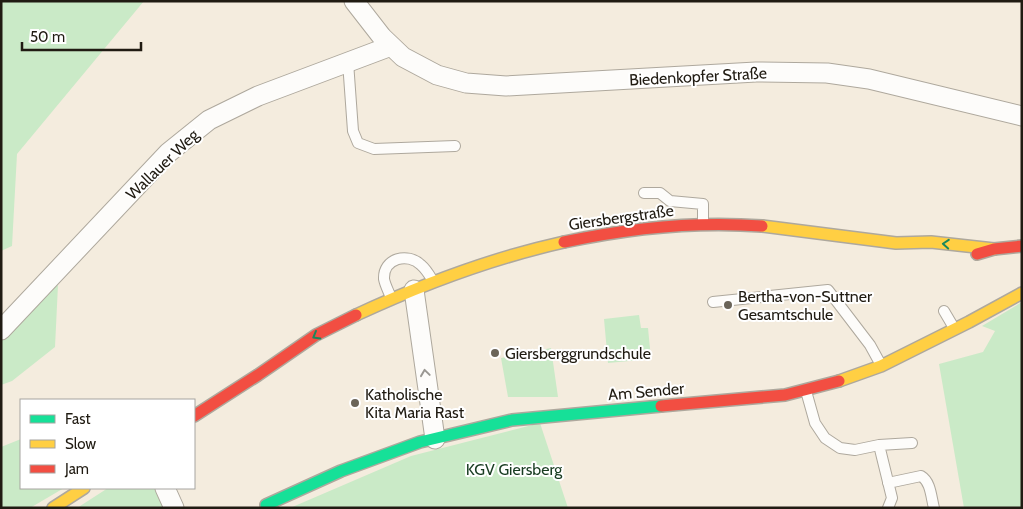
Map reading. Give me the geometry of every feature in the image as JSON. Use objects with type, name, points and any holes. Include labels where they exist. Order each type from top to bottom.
[{"type":"street","name":"Biedenkopfer Straße","points":[[354,1],[387,41],[403,57],[437,75],[466,82],[506,86],[756,72],[827,73],[870,80],[1022,116]]},
{"type":"street","name":"Wallauer Weg","points":[[1,330],[168,153],[209,120],[230,108],[348,62],[387,41]]},
{"type":"street","name":"Giersbergstraße","points":[[195,415],[258,375],[294,349],[335,325],[434,282],[517,253],[581,238],[650,227],[703,224],[788,227],[899,244],[923,254]]},
{"type":"street","name":"Giersbergstraße","points":[[899,244],[919,242],[994,249]]},
{"type":"street","name":"Giersbergstraße","points":[[962,258],[994,249],[1022,246]]},
{"type":"street","points":[[414,290],[435,439]]},
{"type":"street","name":"Am Sender","points":[[266,506],[341,471],[420,442],[512,420],[785,395],[823,386],[881,366],[1022,293]]},
{"type":"street","name":"Giersbergstraße","points":[[332,339],[360,314]]},
{"type":"street","name":"Giersbergstraße","points":[[258,375],[296,363]]},
{"type":"street","points":[[53,508],[82,489]]},
{"type":"street","points":[[165,489],[174,508]]},
{"type":"street","points":[[176,489],[181,508]]},
{"type":"lane","points":[[348,62],[353,131],[358,142],[374,149],[455,146]]},
{"type":"lane","points":[[644,193],[660,193],[670,201],[703,204],[703,224]]},
{"type":"lane","points":[[392,299],[384,280],[386,269],[394,259],[405,257],[420,264],[434,282]]},
{"type":"lane","points":[[713,302],[828,290],[850,316],[870,345],[881,366]]},
{"type":"lane","points":[[944,311],[955,329]]},
{"type":"lane","points":[[805,390],[815,423],[825,438],[840,448],[855,450],[912,443]]},
{"type":"lane","points":[[879,446],[892,498],[888,508]]},
{"type":"lane","points":[[888,482],[921,476],[925,478],[928,482],[934,508]]},
{"type":"green space","points":[[1,1],[144,1],[17,154],[12,246],[1,251]]},
{"type":"green space","points":[[58,285],[55,347],[12,381],[1,385],[1,316]]},
{"type":"green space","points":[[1022,302],[1022,508],[964,508],[939,364],[983,352],[995,331],[982,326]]},
{"type":"green space","points":[[639,315],[641,328],[648,328],[651,359],[608,363],[604,319]]},
{"type":"green space","points":[[551,348],[558,397],[508,397],[501,358]]},
{"type":"green space","name":"KGV Giersberg","points":[[540,423],[568,508],[290,508],[411,456]]},
{"type":"green space","points":[[20,439],[20,489],[62,489],[30,508],[1,508],[1,447]]},
{"type":"green space","points":[[106,489],[155,489],[161,496],[166,508],[77,508]]},
{"type":"traffic: fast","points":[[266,505],[341,471],[420,442],[512,420],[661,406]]},
{"type":"traffic: slow","points":[[762,226],[896,243],[931,242],[994,249]]},
{"type":"traffic: slow","points":[[356,315],[458,273],[537,248],[564,242]]},
{"type":"traffic: slow","points":[[839,381],[881,366],[1022,293]]},
{"type":"traffic: slow","points":[[53,508],[82,489]]},
{"type":"traffic: jam","points":[[564,242],[638,229],[687,225],[762,226]]},
{"type":"traffic: jam","points":[[977,254],[994,249],[1022,246]]},
{"type":"traffic: jam","points":[[195,415],[316,335],[356,315]]},
{"type":"traffic: jam","points":[[661,406],[785,395],[839,381]]},
{"type":"place","name":"Bertha-von-Suttner Gesamtschule","points":[[728,305]]},
{"type":"place","name":"Giersberggrundschule","points":[[495,353]]},
{"type":"place","name":"Katholische Kita Maria Rast","points":[[355,403]]}]
